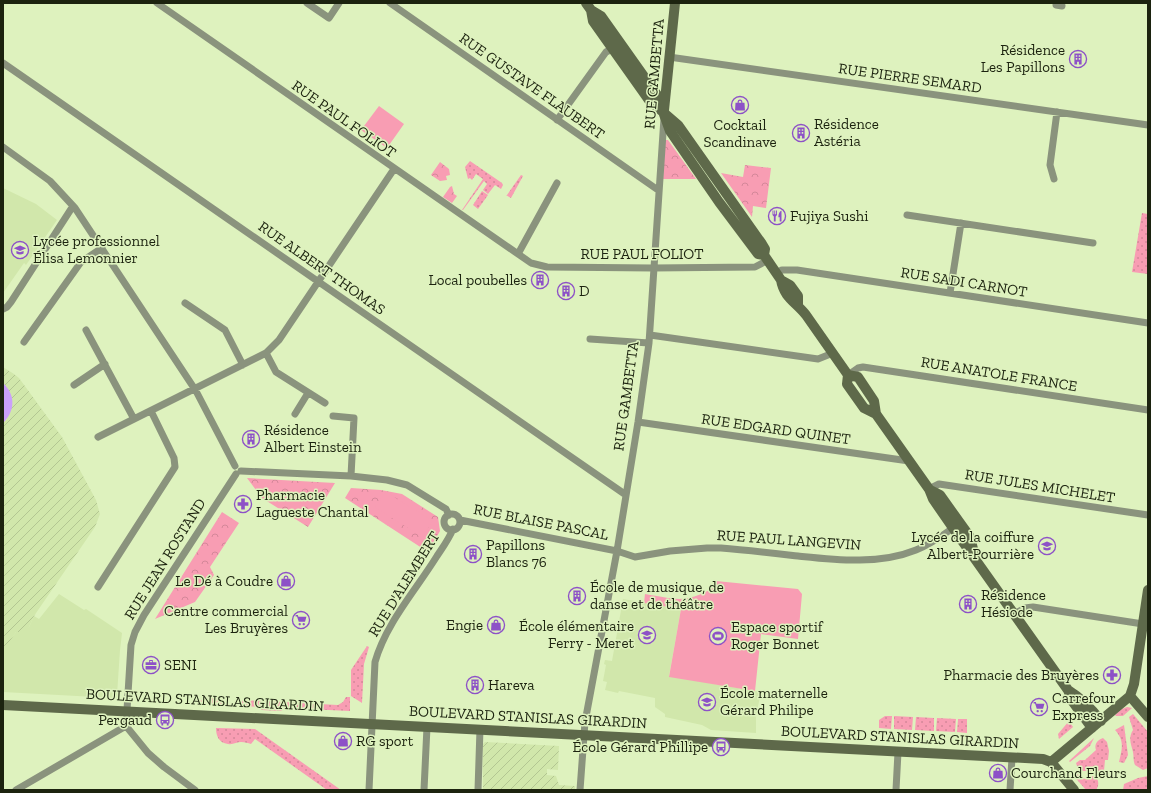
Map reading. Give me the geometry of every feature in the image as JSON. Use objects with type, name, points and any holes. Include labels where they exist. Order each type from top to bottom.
[{"type":"main road","name":"RUE GAMBETTA","points":[[664,114],[675,3]]},
{"type":"main road","points":[[589,6],[593,21],[649,100],[678,125],[762,244],[765,249],[766,258],[779,277],[782,288],[787,296],[798,306],[848,374],[858,378],[874,401],[876,414],[929,490],[933,499],[953,528],[1068,690],[1073,702],[1092,728]]},
{"type":"main road","points":[[589,6],[601,16],[657,95],[670,131],[715,196],[758,254],[766,258]]},
{"type":"main road","points":[[929,490],[940,494],[970,537],[975,557]]},
{"type":"main road","points":[[1074,790],[1051,762],[1130,696],[1134,684],[1148,590]]},
{"type":"main road","points":[[1068,690],[1080,697],[1101,721]]},
{"type":"main road","points":[[1130,696],[1148,717]]},
{"type":"main road","name":"BOULEVARD STANISLAS GIRARDIN","points":[[3,705],[1043,759],[1051,762]]},
{"type":"street","name":"RUE PAUL FOLIOT","points":[[157,3],[531,263],[547,267],[755,267],[766,258]]},
{"type":"street","points":[[307,3],[329,18],[339,3]]},
{"type":"street","name":"RUE GUSTAVE FLAUBERT","points":[[390,3],[658,190]]},
{"type":"street","points":[[557,120],[606,52],[612,49]]},
{"type":"street","name":"RUE PIERRE SEMARD","points":[[669,57],[1148,125]]},
{"type":"street","name":"RUE ALBERT THOMAS","points":[[3,63],[626,495]]},
{"type":"street","points":[[1054,179],[1050,165],[1058,112]]},
{"type":"street","name":"RUE GAMBETTA","points":[[580,790],[585,722],[617,551],[638,422],[650,335],[653,268],[664,114]]},
{"type":"street","points":[[3,147],[50,181],[74,206],[195,388],[237,470],[351,476],[387,480],[407,485],[446,509],[449,515]]},
{"type":"street","points":[[98,437],[266,353],[280,340],[394,169]]},
{"type":"street","points":[[518,254],[557,183]]},
{"type":"street","points":[[3,309],[11,302],[74,206]]},
{"type":"street","points":[[907,215],[1093,243]]},
{"type":"street","points":[[950,293],[961,223]]},
{"type":"street","points":[[24,342],[81,262],[102,248]]},
{"type":"street","name":"RUE SADI CARNOT","points":[[779,277],[782,270],[796,270],[1148,323]]},
{"type":"street","points":[[185,303],[225,330],[243,365]]},
{"type":"street","points":[[86,330],[134,419]]},
{"type":"street","points":[[650,335],[818,359],[833,353]]},
{"type":"street","points":[[590,339],[649,343]]},
{"type":"street","points":[[266,353],[276,372],[325,403]]},
{"type":"street","points":[[74,385],[105,364]]},
{"type":"street","name":"RUE ANATOLE FRANCE","points":[[848,374],[858,368],[863,367],[1148,410]]},
{"type":"street","points":[[295,414],[308,393]]},
{"type":"street","points":[[98,588],[175,467],[174,458],[151,411]]},
{"type":"street","points":[[333,416],[354,418],[351,476]]},
{"type":"street","name":"RUE EDGARD QUINET","points":[[638,422],[909,461]]},
{"type":"street","name":"RUE JEAN ROSTAND","points":[[126,726],[131,644],[135,632],[144,615],[237,470]]},
{"type":"street","name":"RUE JULES MICHELET","points":[[929,490],[939,484],[1148,515]]},
{"type":"street","points":[[449,515],[456,515],[460,520],[459,526],[453,529],[448,528],[445,524],[446,518],[449,515]]},
{"type":"street","name":"RUE BLAISE PASCAL","points":[[460,520],[617,551]]},
{"type":"street","name":"RUE PAUL LANGEVIN","points":[[617,551],[635,558],[670,551],[722,548],[854,560],[886,558],[916,550],[953,528]]},
{"type":"street","name":"RUE D'ALEMBERT","points":[[369,790],[375,662],[379,648],[389,630],[434,562],[453,529]]},
{"type":"street","points":[[1014,614],[1025,608],[1033,607],[1143,624]]},
{"type":"street","points":[[16,790],[126,726],[148,753],[164,767],[196,790]]},
{"type":"street","points":[[424,790],[426,727]]},
{"type":"street","points":[[478,790],[480,729]]},
{"type":"street","points":[[896,790],[898,752]]},
{"type":"street","points":[[1010,790],[1012,758]]},
{"type":"shaded area","name":"Lycée professionnel Élisa Lemonnier","points":[[3,188],[36,204],[57,220],[26,265],[24,263],[3,293]]},
{"type":"shaded area","points":[[3,367],[19,378],[62,437],[96,500],[100,514],[95,527],[34,616],[29,627],[24,632],[16,632],[4,650],[3,423],[7,419],[8,389],[3,383]]},
{"type":"shaded area","points":[[3,383],[12,398],[12,408],[3,423]]},
{"type":"shaded area","points":[[59,594],[84,610],[86,609],[122,633],[117,695],[114,698],[3,692],[3,650],[16,632],[29,627],[34,616],[39,619]]},
{"type":"shaded area","points":[[623,599],[681,609],[669,676],[761,692],[756,716],[756,733],[711,730],[702,725],[665,717],[665,714],[655,707],[655,698],[619,691],[618,693],[605,690],[607,682],[603,681],[606,665],[604,664],[605,660],[612,661]]},
{"type":"shaded area","points":[[485,742],[559,746],[558,770],[547,769],[547,775],[556,776],[559,785],[575,786],[575,790],[483,790],[483,744]]},
{"type":"green space","points":[[379,106],[404,124],[387,148],[361,130]]},
{"type":"green space","points":[[665,140],[668,140],[696,179],[663,179]]},
{"type":"green space","points":[[470,161],[503,185],[501,189],[495,185],[488,194],[483,190],[487,184],[484,181],[462,210],[483,179],[476,174],[472,180],[470,178],[468,179],[465,167]]},
{"type":"green space","points":[[440,162],[449,169],[450,175],[446,176],[447,180],[440,181],[431,175]]},
{"type":"green space","points":[[745,165],[771,168],[766,208],[753,206],[752,217],[721,173],[743,177]]},
{"type":"green space","points":[[521,175],[523,176],[511,198],[506,195]]},
{"type":"green space","points":[[452,186],[454,194],[457,196],[452,203],[443,197]]},
{"type":"green space","points":[[482,191],[488,195],[478,209],[473,205]]},
{"type":"green space","points":[[1142,213],[1148,214],[1148,274],[1132,272]]},
{"type":"green space","points":[[247,478],[335,483],[308,527],[262,498]]},
{"type":"green space","points":[[351,488],[381,490],[402,494],[438,517],[440,531],[428,552],[345,498]]},
{"type":"green space","points":[[386,492],[433,521],[422,537],[375,507]]},
{"type":"green space","points":[[222,512],[239,523],[210,567],[214,575],[195,602],[155,619]]},
{"type":"green space","name":"Espace sportif Roger Bonnet","points":[[716,581],[798,589],[802,594],[798,639],[761,634],[755,691],[669,677],[681,609],[644,603],[645,594],[672,599],[687,598],[713,588]]},
{"type":"green space","points":[[367,646],[369,647],[364,664],[362,703],[351,696],[351,670]]},
{"type":"green space","points":[[212,696],[227,705],[196,703]]},
{"type":"green space","points":[[346,697],[350,697],[350,711],[286,708],[281,711],[262,710],[259,707],[244,706],[241,702],[243,700],[338,705],[343,702]]},
{"type":"green space","points":[[1127,707],[1132,708],[1123,716],[1115,715],[1122,709]]},
{"type":"green space","points":[[1133,714],[1148,732],[1148,768],[1143,770],[1135,765],[1134,762],[1130,738],[1133,730],[1129,717]]},
{"type":"green space","points":[[885,716],[892,716],[891,729],[879,728],[879,720]]},
{"type":"green space","points":[[894,716],[913,717],[912,730],[894,729]]},
{"type":"green space","points":[[916,717],[934,718],[934,731],[915,730]]},
{"type":"green space","points":[[937,718],[956,719],[955,732],[936,731]]},
{"type":"green space","points":[[958,719],[967,719],[967,733],[957,732]]},
{"type":"green space","points":[[1069,721],[1073,727],[1059,739],[1058,734]]},
{"type":"green space","points":[[1124,725],[1128,755],[1124,763],[1119,762],[1122,745],[1115,730]]},
{"type":"green space","points":[[216,728],[255,729],[341,790],[327,790],[255,739],[251,744],[245,742],[230,744],[222,742],[217,736]]},
{"type":"green space","points":[[1094,738],[1090,746],[1070,762],[1069,761]]},
{"type":"green space","points":[[1103,738],[1107,742],[1109,751],[1108,760],[1105,760],[1104,771],[1099,774],[1093,771],[1083,771],[1078,769],[1076,763],[1080,760],[1085,760],[1096,750],[1096,743]]},
{"type":"green space","points":[[1074,772],[1085,779],[1091,776],[1096,777],[1098,780],[1098,787],[1096,790],[1086,790],[1072,774]]},
{"type":"green space","points":[[1148,776],[1148,790],[1123,790],[1124,784],[1138,778]]},
{"type":"place","name":"Résidence Les Papillons","points":[[1078,59]]},
{"type":"place","name":"Cocktail Scandinave","points":[[740,105]]},
{"type":"place","name":"Résidence Astéria","points":[[801,133]]},
{"type":"place","name":"Fujiya Sushi","points":[[777,216]]},
{"type":"place","name":"Lycée professionnel Élisa Lemonnier","points":[[20,250]]},
{"type":"place","name":"Local poubelles","points":[[540,280]]},
{"type":"place","name":"D","points":[[566,291]]},
{"type":"place","name":"Résidence Albert Einstein","points":[[251,439]]},
{"type":"place","name":"Pharmacie Lagueste Chantal","points":[[243,504]]},
{"type":"place","name":"Lycée de la coiffure Albert-Pourrière","points":[[1047,546]]},
{"type":"place","name":"Papillons Blancs 76","points":[[473,554]]},
{"type":"place","name":"Le Dé à Coudre","points":[[286,581]]},
{"type":"place","name":"École de musique, de danse et de théâtre","points":[[577,596]]},
{"type":"place","name":"Résidence Hésiode","points":[[968,604]]},
{"type":"place","name":"Centre commercial Les Bruyères","points":[[301,620]]},
{"type":"place","name":"Engie","points":[[496,625]]},
{"type":"place","name":"École élémentaire Ferry - Meret","points":[[647,635]]},
{"type":"place","name":"Espace sportif Roger Bonnet","points":[[718,636]]},
{"type":"place","name":"SENI","points":[[151,665]]},
{"type":"place","name":"Pharmacie des Bruyères","points":[[1112,675]]},
{"type":"place","name":"Hareva","points":[[475,685]]},
{"type":"place","name":"École maternelle Gérard Philipe","points":[[707,702]]},
{"type":"place","name":"Carrefour Express","points":[[1039,707]]},
{"type":"place","name":"Pergaud","points":[[165,720]]},
{"type":"place","name":"RG sport","points":[[343,741]]},
{"type":"place","name":"École Gérard Phillipe","points":[[721,747]]},
{"type":"place","name":"Courchand Fleurs","points":[[998,773]]}]
